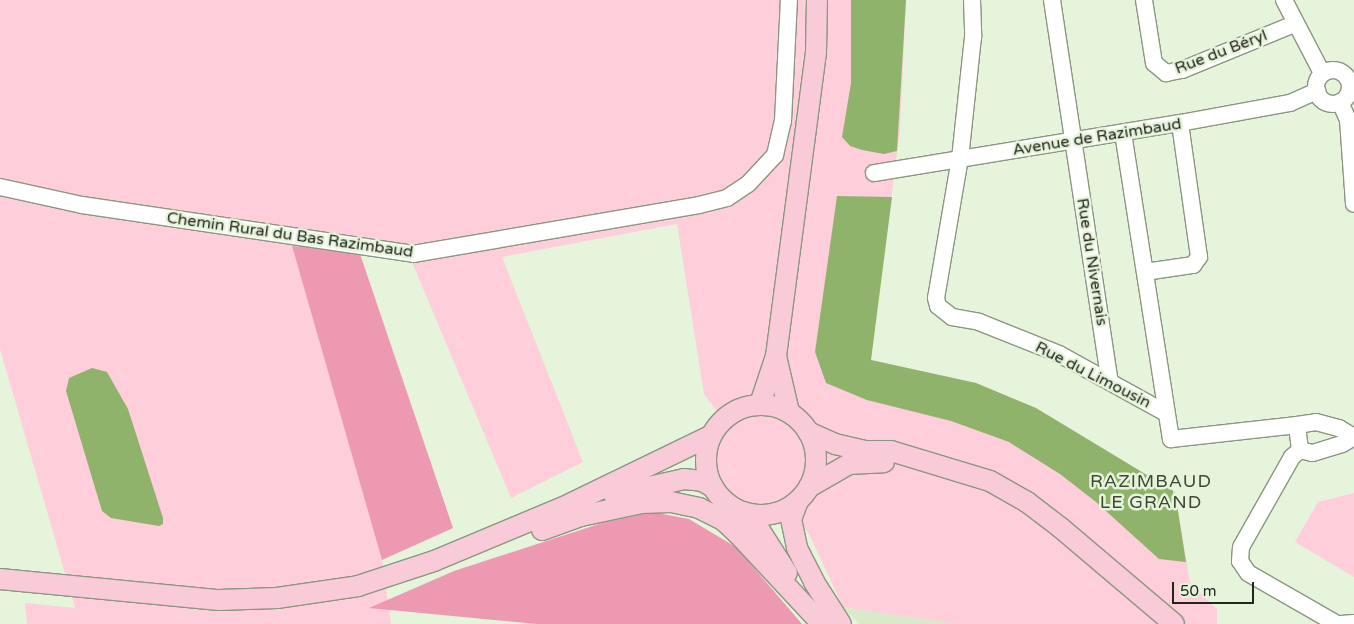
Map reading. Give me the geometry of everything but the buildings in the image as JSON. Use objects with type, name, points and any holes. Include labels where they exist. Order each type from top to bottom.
[{"type":"main road","points":[[760,404],[776,356],[816,52],[817,0]]},
{"type":"main road","points":[[776,356],[789,412],[808,432],[835,444],[865,450],[891,451],[990,481],[1027,502],[1174,624]]},
{"type":"main road","points":[[434,561],[570,504],[710,436],[731,413],[760,404],[789,412]]},
{"type":"main road","points":[[808,432],[816,457],[803,494],[791,519],[797,548],[841,624]]},
{"type":"main road","points":[[710,436],[705,460],[713,487],[724,501],[743,512],[759,529],[791,579],[829,624]]},
{"type":"main road","points":[[743,512],[769,514],[849,464],[926,462]]},
{"type":"main road","points":[[570,504],[684,479],[713,487]]},
{"type":"main road","points":[[0,579],[159,596],[248,600],[358,586],[434,561],[514,539],[581,516],[640,503],[671,502],[699,508],[724,521],[822,624]]},
{"type":"main road","points":[[1100,564],[1158,624]]},
{"type":"street","name":"Chemin Rural du Bas Razimbaud","points":[[0,187],[82,205],[413,254],[699,205],[727,198],[748,184],[775,154],[783,121],[789,0]]},
{"type":"street","points":[[960,158],[973,37],[972,0]]},
{"type":"street","name":"Rue du Nivernais","points":[[1052,0],[1110,382]]},
{"type":"street","name":"Rue du Béryl","points":[[1144,0],[1154,63],[1166,72],[1182,70],[1294,24]]},
{"type":"street","points":[[1284,0],[1294,24],[1322,73]]},
{"type":"street","points":[[1338,70],[1352,82],[1349,92],[1340,102],[1328,103],[1316,91],[1317,82],[1322,73],[1338,70]]},
{"type":"street","name":"Avenue de Razimbaud","points":[[874,173],[1123,133],[1290,103],[1316,91]]},
{"type":"street","points":[[1340,102],[1348,120],[1354,204]]},
{"type":"street","points":[[1145,272],[1193,265],[1199,257],[1180,123]]},
{"type":"street","points":[[1123,133],[1171,439],[1316,422],[1339,428],[1354,437],[1342,444],[1312,453],[1300,450]]},
{"type":"street","name":"Rue du Limousin","points":[[960,158],[936,298],[938,306],[952,317],[979,322],[1050,350],[1166,412]]},
{"type":"street","points":[[1297,425],[1300,450]]},
{"type":"street","points":[[1300,450],[1292,457],[1241,547],[1240,562],[1248,573],[1337,624]]},
{"type":"street","points":[[1341,624],[1354,623]]},
{"type":"shaded area","points":[[0,0],[906,0],[900,129],[871,360],[976,383],[1036,408],[1175,492],[1190,583],[1217,609],[1217,624],[958,624],[843,607],[809,534],[785,501],[768,507],[745,505],[724,490],[715,474],[714,450],[727,425],[704,394],[677,224],[502,257],[583,462],[511,498],[409,255],[292,246],[382,560],[391,624],[27,624],[25,603],[75,608],[0,349]]},
{"type":"shaded area","points":[[851,0],[906,0],[897,151],[884,154],[862,150],[850,146],[842,137],[851,83]]},
{"type":"shaded area","points":[[837,196],[892,197],[871,360],[976,383],[1036,408],[1175,492],[1186,562],[1159,559],[1096,502],[1060,474],[1009,442],[951,421],[867,400],[826,383],[815,352]]},
{"type":"shaded area","points":[[292,246],[359,251],[453,528],[382,560]]},
{"type":"shaded area","points":[[92,368],[107,372],[128,409],[163,518],[163,524],[159,526],[111,518],[102,511],[66,391],[69,378]]},
{"type":"shaded area","points":[[1354,493],[1354,577],[1295,542],[1318,502]]},
{"type":"shaded area","points":[[652,512],[689,519],[736,547],[802,624],[537,624],[369,608],[454,571],[602,523]]},
{"type":"shaded area","points":[[843,607],[958,624],[859,624]]},
{"type":"district","name":"RAZIMBAUD LE GRAND","points":[[1151,492]]}]
